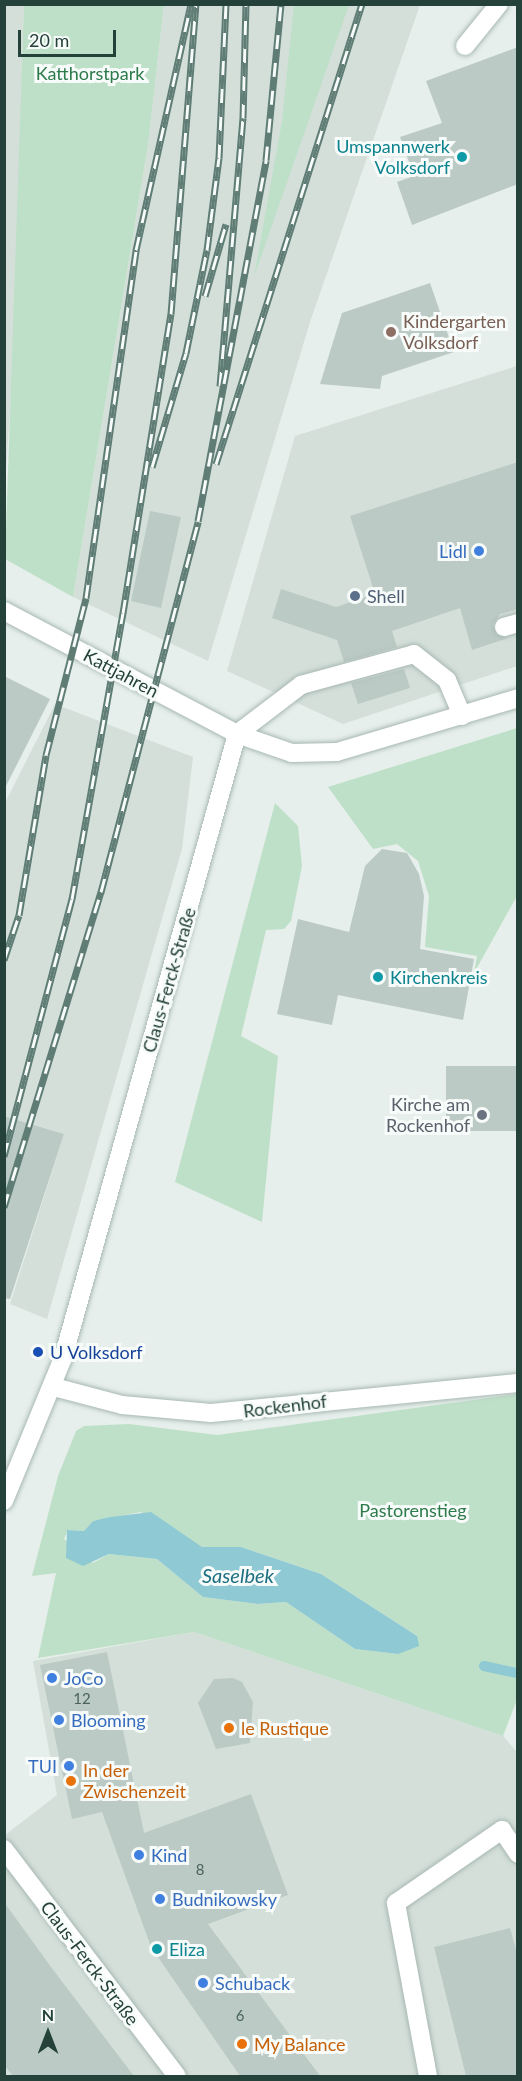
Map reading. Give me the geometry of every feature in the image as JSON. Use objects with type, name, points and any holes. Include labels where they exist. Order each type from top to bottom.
[{"type":"street","points":[[465,46],[499,4]]},
{"type":"street","name":"Kattjahren","points":[[4,611],[237,734]]},
{"type":"street","points":[[237,734],[301,685],[414,654],[447,680],[462,716]]},
{"type":"street","points":[[237,734],[292,753],[337,752],[518,698]]},
{"type":"street","name":"Claus-Ferck-Straße","points":[[4,1501],[11,1479],[54,1388],[237,734]]},
{"type":"street","name":"Rockenhof","points":[[54,1388],[122,1405],[211,1413],[518,1383]]},
{"type":"street","points":[[428,2076],[396,1903],[502,1830],[518,1854]]},
{"type":"street","name":"Claus-Ferck-Straße","points":[[4,1849],[177,2076]]},
{"type":"shaded area","points":[[24,4],[15,335],[5,486],[4,5]]},
{"type":"shaded area","points":[[164,5],[420,5],[310,322],[208,661],[73,597],[148,145]]},
{"type":"shaded area","points":[[517,366],[517,666],[343,724],[227,671],[295,436]]},
{"type":"shaded area","points":[[55,704],[193,757],[182,849],[47,1319],[10,1304],[64,1134],[5,1116],[4,805]]},
{"type":"shaded area","points":[[194,1632],[503,1736],[517,1752],[517,2076],[5,2076],[5,1835],[57,1795],[33,1661]]},
{"type":"green space","points":[[294,4],[349,5],[254,277],[282,121]]},
{"type":"green space","name":"Katthorstpark","points":[[24,5],[164,5],[148,145],[73,597],[5,559]]},
{"type":"green space","points":[[517,728],[517,896],[474,973],[477,956],[425,947],[429,896],[418,861],[397,844],[373,849],[328,787]]},
{"type":"green space","points":[[275,803],[298,826],[302,866],[291,921],[284,929],[266,930],[241,1036],[278,1056],[262,1222],[175,1182]]},
{"type":"green space","name":"Pastorenstieg","points":[[517,1394],[518,1697],[503,1736],[194,1632],[38,1658],[56,1573],[32,1576],[58,1476],[76,1431],[84,1426],[129,1424],[217,1435]],"holes":[[[141,1512],[202,1547],[241,1547],[321,1574],[417,1636],[398,1654],[355,1649],[286,1602],[257,1604],[203,1597],[157,1559],[109,1554],[93,1563],[64,1539],[68,1530],[84,1531],[93,1521]]]},
{"type":"water","name":"Saselbek","points":[[151,1512],[202,1547],[241,1547],[321,1574],[417,1636],[419,1646],[398,1654],[355,1649],[286,1602],[257,1604],[203,1597],[157,1559],[109,1554],[83,1566],[66,1558],[67,1530],[84,1531],[93,1521]]},
{"type":"building","name":"Umspannwerk Volksdorf","points":[[518,47],[518,184],[412,225],[397,182],[414,176],[400,137],[442,123],[426,81]]},
{"type":"building","name":"Kindergarten Volksdorf","points":[[430,283],[454,352],[382,376],[380,389],[320,384],[342,313]]},
{"type":"building","points":[[518,462],[518,609],[500,614],[493,625],[497,635],[508,638],[472,650],[460,608],[392,631],[397,647],[344,662],[337,640],[272,618],[281,589],[336,607],[375,594],[350,516]]},
{"type":"building","points":[[150,511],[181,517],[161,608],[131,601]]},
{"type":"building","points":[[404,669],[410,688],[358,704],[351,683]]},
{"type":"building","points":[[4,676],[50,699],[4,790]]},
{"type":"building","name":"Kirchenkreis","points":[[382,849],[407,853],[419,874],[424,896],[420,949],[474,959],[463,1020],[338,995],[332,1025],[277,1014],[298,919],[349,932],[365,866]]},
{"type":"building","name":"Kirche am Rockenhof","points":[[446,1066],[518,1066],[518,1131],[446,1131]]},
{"type":"building","points":[[4,1116],[64,1134],[10,1299],[4,1298]]},
{"type":"building","points":[[107,1652],[144,1833],[251,1794],[288,1895],[208,1924],[320,2076],[240,2076],[151,1947],[102,1812],[72,1819],[40,1665]]},
{"type":"building","name":"le Rustique","points":[[233,1678],[242,1682],[253,1702],[250,1743],[216,1749],[198,1703],[214,1679]]},
{"type":"building","points":[[4,1902],[134,2076],[13,2076],[4,2065]]},
{"type":"building","points":[[510,1928],[518,1957],[518,2076],[466,2076],[434,1947]]},
{"type":"waterway","name":"Saselbek","points":[[484,1666],[518,1673]]},
{"type":"railway","points":[[4,960],[19,915],[46,755],[86,598],[136,250],[191,4]]},
{"type":"railway","points":[[4,1156],[72,899],[123,613],[171,314],[196,4]]},
{"type":"railway","points":[[152,467],[186,353],[207,250],[219,158],[226,4]]},
{"type":"railway","points":[[220,386],[243,118],[246,4]]},
{"type":"railway","points":[[4,1207],[101,892],[198,521],[266,160],[281,4]]},
{"type":"railway","points":[[216,464],[362,4]]},
{"type":"railway","points":[[205,296],[226,224]]},
{"type":"place","name":"Umspannwerk Volksdorf","points":[[462,157]]},
{"type":"place","name":"Kindergarten Volksdorf","points":[[391,332]]},
{"type":"place","name":"Lidl","points":[[479,551]]},
{"type":"place","name":"Shell","points":[[355,596]]},
{"type":"place","name":"Kirchenkreis","points":[[378,977]]},
{"type":"place","name":"Kirche am Rockenhof","points":[[482,1115]]},
{"type":"place","name":"U Volksdorf","points":[[38,1352]]},
{"type":"place","name":"JoCo","points":[[52,1678]]},
{"type":"place","name":"Blooming","points":[[59,1720]]},
{"type":"place","name":"le Rustique","points":[[229,1728]]},
{"type":"place","name":"TUI","points":[[69,1766]]},
{"type":"place","name":"In der Zwischenzeit","points":[[71,1781]]},
{"type":"place","name":"Kind","points":[[139,1855]]},
{"type":"place","name":"Budnikowsky","points":[[160,1899]]},
{"type":"place","name":"Eliza","points":[[157,1949]]},
{"type":"place","name":"Schuback","points":[[203,1983]]},
{"type":"place","name":"My Balance","points":[[242,2044]]}]
